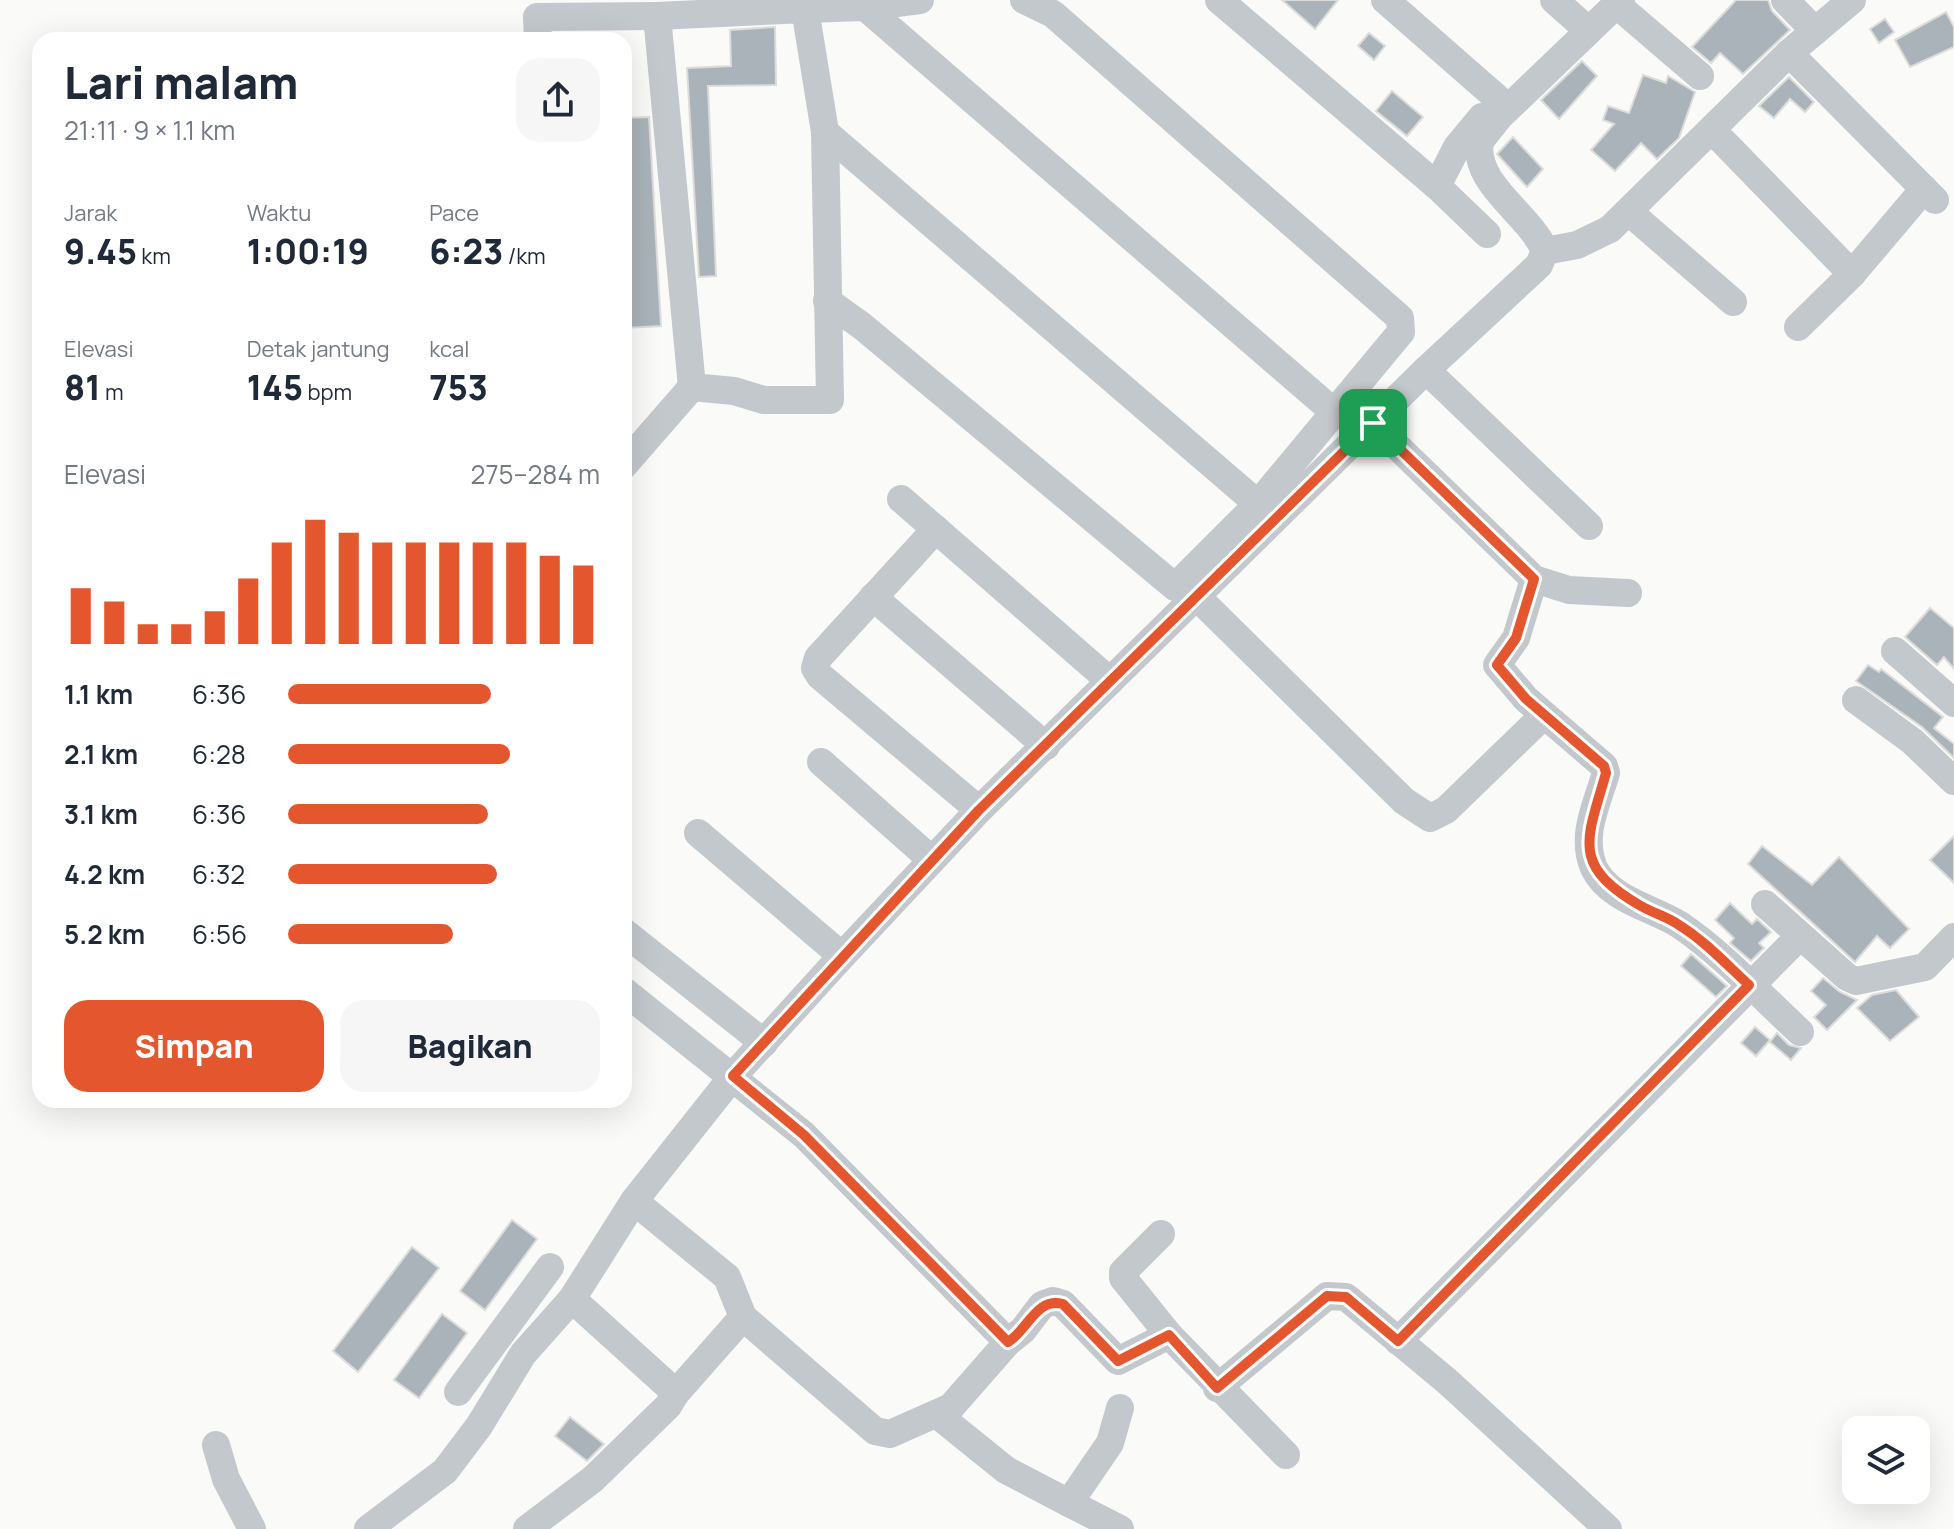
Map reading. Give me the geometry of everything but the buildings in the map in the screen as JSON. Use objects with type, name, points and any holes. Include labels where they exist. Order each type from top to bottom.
[{"type":"street","points":[[538,32],[537,17],[657,16],[804,5],[865,7],[920,0]]},
{"type":"street","points":[[827,301],[875,336],[1175,587],[1258,504],[1401,332],[1400,318],[1053,14],[1024,0]]},
{"type":"street","points":[[1219,0],[1437,186],[1487,234]]},
{"type":"street","points":[[1385,0],[1497,98]]},
{"type":"street","points":[[1554,0],[1580,23]]},
{"type":"street","points":[[1785,0],[1815,31]]},
{"type":"street","points":[[1545,251],[1593,240],[1629,212],[1789,53],[1852,0]]},
{"type":"street","points":[[1437,186],[1457,147],[1497,98],[1580,23],[1614,1]]},
{"type":"street","points":[[1614,1],[1700,76]]},
{"type":"street","points":[[458,1392],[572,1299],[634,1201],[733,1076],[979,810],[1426,370],[1539,265],[1545,251],[1539,235],[1482,167],[1480,141],[1499,117],[1614,1]]},
{"type":"street","points":[[692,387],[734,391],[764,400],[830,400],[825,132],[804,5]]},
{"type":"street","points":[[865,7],[1334,412]]},
{"type":"street","points":[[632,456],[692,387],[657,16]]},
{"type":"street","points":[[1789,53],[1930,195],[1798,327]]},
{"type":"street","points":[[1712,130],[1852,274]]},
{"type":"street","points":[[825,132],[1258,504]]},
{"type":"street","points":[[1629,212],[1733,302]]},
{"type":"street","points":[[1426,370],[1589,526]]},
{"type":"street","points":[[1373,423],[1534,579],[1559,589],[1628,593]]},
{"type":"street","points":[[901,499],[1110,681]]},
{"type":"street","points":[[936,529],[818,658],[815,668],[820,676],[979,810]]},
{"type":"street","points":[[1534,579],[1516,638],[1497,665],[1543,716],[1604,766],[1606,773],[1589,831],[1593,865],[1598,875],[1640,906],[1678,924],[1800,1032]]},
{"type":"street","points":[[1195,595],[1404,801],[1430,818],[1446,810],[1543,716]]},
{"type":"street","points":[[873,597],[1046,746]]},
{"type":"street","points":[[1895,651],[1954,703]]},
{"type":"street","points":[[1856,700],[1912,741],[1954,781]]},
{"type":"street","points":[[821,762],[932,860]]},
{"type":"street","points":[[698,833],[842,956]]},
{"type":"street","points":[[1765,904],[1847,977],[1856,981],[1925,967],[1954,937]]},
{"type":"street","points":[[1398,1341],[1800,936]]},
{"type":"street","points":[[632,938],[764,1043]]},
{"type":"street","points":[[632,997],[804,1135],[1008,1342]]},
{"type":"street","points":[[634,1201],[727,1277],[743,1317],[875,1431],[890,1434],[939,1416],[1023,1330],[1042,1305],[1053,1301],[1063,1304],[1118,1361],[1169,1335]]},
{"type":"street","points":[[1161,1234],[1123,1272],[1123,1278],[1217,1388],[1286,1455]]},
{"type":"street","points":[[368,1529],[445,1471],[479,1426],[550,1267]]},
{"type":"street","points":[[1217,1388],[1327,1296],[1346,1297],[1608,1529]]},
{"type":"street","points":[[572,1299],[676,1393]]},
{"type":"street","points":[[527,1529],[593,1479],[668,1406],[743,1317]]},
{"type":"street","points":[[1069,1503],[1110,1443],[1120,1408]]},
{"type":"street","points":[[939,1416],[1006,1470],[1120,1529]]},
{"type":"street","points":[[216,1445],[226,1479],[252,1529]]},
{"type":"route","points":[[1373,423],[1534,579],[1516,638],[1497,665],[1499,671],[1543,716],[1604,766],[1606,773],[1590,817],[1589,831],[1590,851],[1598,875],[1640,906],[1678,924],[1749,985],[1398,1341],[1346,1297],[1327,1296],[1217,1388],[1169,1335],[1118,1361],[1063,1304],[1053,1301],[1042,1305],[1018,1336],[1008,1342],[804,1135],[733,1076],[979,810],[1373,423]]}]
